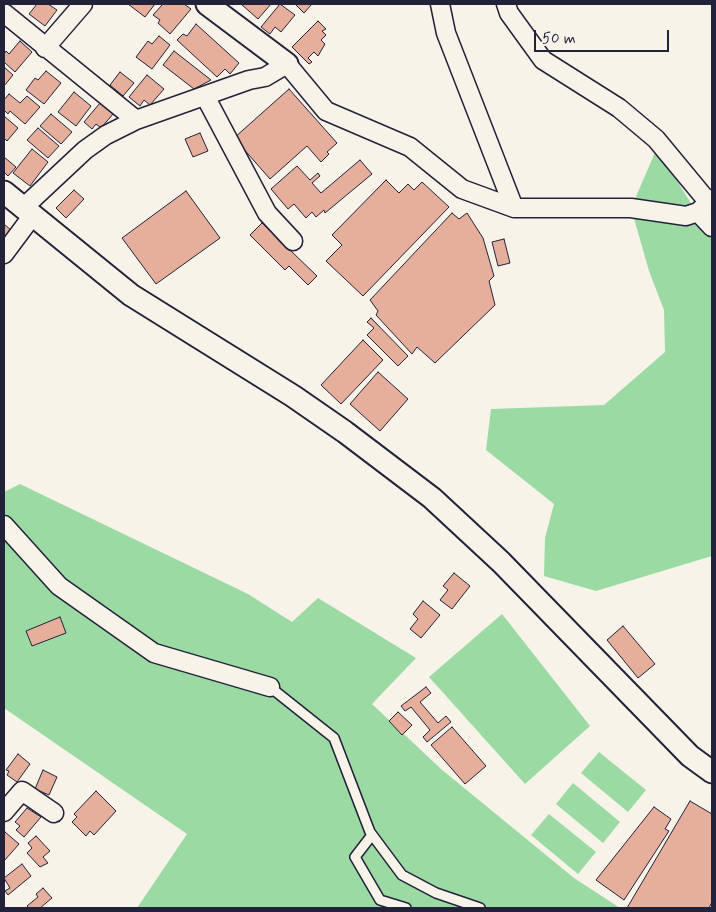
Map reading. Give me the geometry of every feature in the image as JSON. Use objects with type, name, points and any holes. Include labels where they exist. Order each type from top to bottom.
[{"type":"street","points":[[45,48],[83,4]]},
{"type":"street","points":[[440,4],[446,33],[514,208]]},
{"type":"street","points":[[506,4],[509,13],[544,60],[619,108],[656,139],[706,205],[712,227]]},
{"type":"street","points":[[214,6],[287,64],[326,111],[410,147],[462,188],[514,208],[631,208],[686,216],[706,205]]},
{"type":"street","points":[[4,13],[136,120]]},
{"type":"street","points":[[4,254],[28,212],[84,150],[106,135],[136,120],[265,77],[287,64]]},
{"type":"street","points":[[205,96],[267,213],[293,241]]},
{"type":"street","points":[[4,192],[131,296],[293,396],[345,432],[432,498],[501,562],[690,756],[712,772]]},
{"type":"street","points":[[4,525],[59,586],[154,654],[270,688]]},
{"type":"street","points":[[4,812],[22,791],[54,813]]},
{"type":"lane","points":[[270,688],[334,738],[372,835],[402,875],[436,893],[480,908]]},
{"type":"lane","points":[[372,835],[355,857],[380,900],[406,908]]},
{"type":"green space","points":[[657,148],[692,205],[712,230],[712,556],[596,591],[544,576],[545,538],[554,504],[486,450],[491,409],[604,405],[665,352],[664,310],[649,271],[631,208]]},
{"type":"green space","points":[[20,484],[248,594],[292,622],[318,598],[416,658],[372,704],[441,769],[574,878],[620,908],[137,908],[187,834],[4,708],[4,492]]},
{"type":"green space","points":[[502,614],[590,726],[525,784],[429,677]]},
{"type":"green space","points":[[599,752],[646,790],[628,812],[581,773]]},
{"type":"green space","points":[[573,783],[620,822],[603,843],[556,804]]},
{"type":"green space","points":[[549,814],[596,852],[578,874],[531,835]]},
{"type":"building","points":[[37,4],[48,4],[57,10],[45,26],[29,14]]},
{"type":"building","points":[[128,4],[155,4],[145,17]]},
{"type":"building","points":[[163,4],[184,4],[191,9],[170,34],[158,23],[160,20],[153,15]]},
{"type":"building","points":[[241,4],[271,4],[258,19]]},
{"type":"building","points":[[280,4],[295,15],[281,32],[275,27],[270,34],[261,27]]},
{"type":"building","points":[[295,4],[312,4],[304,13]]},
{"type":"building","points":[[318,21],[326,29],[322,31],[326,35],[321,40],[325,44],[318,56],[314,52],[308,58],[312,62],[309,64],[292,47]]},
{"type":"building","points":[[196,24],[239,63],[230,74],[225,69],[217,77],[177,40],[183,34],[187,36]]},
{"type":"building","points":[[159,36],[170,45],[152,69],[136,57],[148,41],[152,44]]},
{"type":"building","points":[[20,41],[32,52],[15,72],[4,62],[4,54],[6,51],[9,54]]},
{"type":"building","points":[[174,51],[211,80],[194,89],[163,65]]},
{"type":"building","points":[[4,67],[13,75],[4,86]]},
{"type":"building","points":[[46,71],[61,83],[44,104],[26,90],[35,78],[38,80]]},
{"type":"building","points":[[120,72],[134,83],[123,96],[110,85]]},
{"type":"building","points":[[147,75],[164,89],[150,105],[144,100],[140,106],[129,97]]},
{"type":"building","points":[[289,89],[337,143],[327,152],[329,154],[321,162],[307,146],[270,179],[234,138]]},
{"type":"building","points":[[74,92],[91,106],[76,126],[58,112]]},
{"type":"building","points":[[9,94],[20,103],[27,96],[40,107],[25,124],[10,111],[8,114],[4,110],[4,100]]},
{"type":"building","points":[[100,103],[113,114],[101,128],[96,124],[92,129],[84,122]]},
{"type":"building","points":[[51,114],[72,132],[61,144],[40,126]]},
{"type":"building","points":[[4,116],[18,128],[7,141],[4,138]]},
{"type":"building","points":[[38,128],[59,146],[48,158],[27,140]]},
{"type":"building","points":[[200,133],[208,151],[193,157],[185,139]]},
{"type":"building","points":[[32,149],[48,162],[30,186],[13,173]]},
{"type":"building","points":[[4,157],[16,167],[8,176],[4,172]]},
{"type":"building","points":[[360,160],[372,174],[325,213],[324,210],[316,217],[312,212],[306,218],[294,204],[288,209],[271,189],[297,166],[310,180],[318,173],[320,176],[312,183],[321,193]]},
{"type":"building","points":[[386,180],[399,193],[408,184],[414,190],[422,182],[449,207],[363,296],[326,261],[342,245],[332,235]]},
{"type":"building","points":[[74,190],[84,199],[66,218],[56,208]]},
{"type":"building","points":[[186,191],[220,238],[156,284],[122,238]]},
{"type":"building","points":[[452,213],[459,219],[467,213],[483,238],[494,276],[489,281],[495,305],[435,363],[417,347],[412,354],[376,315],[378,311],[370,300]]},
{"type":"building","points":[[262,223],[317,276],[308,285],[289,266],[285,270],[250,235]]},
{"type":"building","points":[[4,224],[12,231],[4,242]]},
{"type":"building","points":[[504,239],[510,263],[498,266],[492,242]]},
{"type":"building","points":[[371,318],[408,356],[398,366],[367,335],[374,328],[367,322]]},
{"type":"building","points":[[363,340],[383,360],[341,404],[321,385]]},
{"type":"building","points":[[378,372],[408,399],[380,431],[350,404]]},
{"type":"building","points":[[454,573],[470,586],[452,609],[440,600],[448,590],[443,586]]},
{"type":"building","points":[[423,601],[440,615],[421,638],[410,629],[418,619],[413,614]]},
{"type":"building","points":[[60,617],[66,633],[32,646],[26,631]]},
{"type":"building","points":[[623,626],[655,664],[638,678],[607,640]]},
{"type":"building","points":[[426,687],[431,693],[420,702],[438,723],[446,716],[451,722],[427,742],[423,737],[430,730],[411,707],[405,711],[401,706]]},
{"type":"building","points":[[398,712],[412,725],[402,735],[389,721]]},
{"type":"building","points":[[452,727],[486,766],[465,784],[431,745]]},
{"type":"building","points":[[18,754],[30,764],[17,782],[7,775],[9,771],[6,770]]},
{"type":"building","points":[[43,770],[57,777],[49,795],[35,789]]},
{"type":"building","points":[[96,791],[116,811],[94,835],[90,831],[86,836],[72,822],[77,817],[74,814]]},
{"type":"building","points":[[690,801],[712,814],[712,902],[709,908],[627,908]]},
{"type":"building","points":[[654,807],[671,819],[665,829],[669,831],[624,900],[596,880]]},
{"type":"building","points":[[27,808],[41,817],[24,837],[16,830],[20,826],[15,822]]},
{"type":"building","points":[[4,833],[19,844],[4,861]]},
{"type":"building","points":[[36,836],[50,851],[43,857],[48,863],[40,867],[27,853],[32,848],[28,843]]},
{"type":"building","points":[[22,864],[31,876],[8,895],[5,891],[10,888],[4,878]]},
{"type":"building","points":[[43,888],[52,898],[40,908],[29,908],[27,906],[38,897],[36,894]]}]
